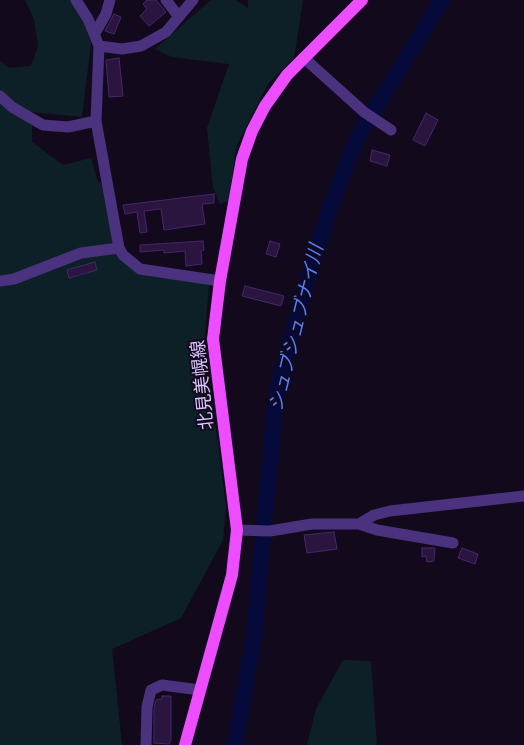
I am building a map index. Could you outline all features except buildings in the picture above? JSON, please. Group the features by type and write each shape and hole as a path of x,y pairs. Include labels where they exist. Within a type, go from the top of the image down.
{"main road":[{"name":"北見美幌線","path":"185,745 232,574 237,530 213,338 220,281 242,160 252,131 265,106 287,76 362,0"}],"street":[{"path":"76,0 95,33 99,46 96,121 119,248 130,262 140,268 220,281"},
{"path":"95,33 106,14 110,0"},
{"path":"166,0 179,17"},
{"path":"99,46 122,49 141,46 166,32 193,0"},
{"path":"304,58 364,112 392,130"},
{"path":"0,96 12,107 43,125 68,127 96,121"},
{"path":"0,281 14,278 81,253 119,248"},
{"path":"0,289 14,278"},
{"path":"359,524 374,515 390,511 524,496"},
{"path":"237,530 256,529 270,531 312,524 359,524 377,530 453,543"},
{"path":"146,745 147,707 151,690 162,685 200,690"}],"shaded area":[{"path":"25,0 71,0 83,20 91,43 82,117 32,112 32,142 63,165 91,158 98,182 101,182 119,256 157,276 209,285 203,358 218,443 226,507 223,540 181,618 112,649 122,745 0,745 0,61 9,68 31,66 38,46 34,19"},
{"path":"211,0 235,0 248,8 248,0 303,0 294,58 268,84 236,147 229,201 220,204 213,187 207,128 229,64 172,57 155,49"},
{"path":"343,660 371,661 377,745 307,745 316,709"}],"waterway":[{"name":"シュブシュブナイ川","path":"235,745 254,635 275,405 280,379 306,285 329,210 356,140 442,0"}]}
